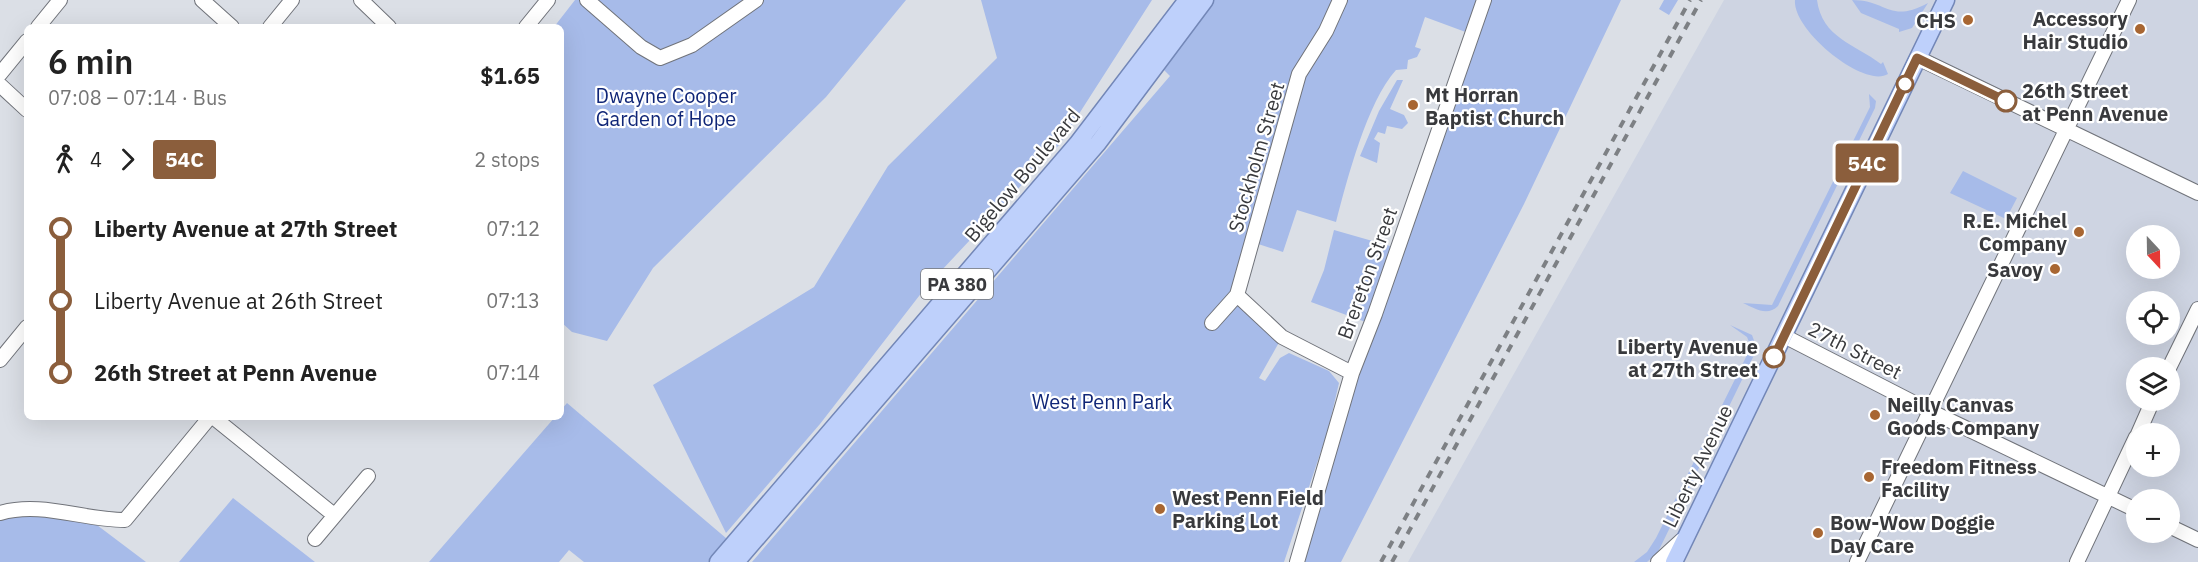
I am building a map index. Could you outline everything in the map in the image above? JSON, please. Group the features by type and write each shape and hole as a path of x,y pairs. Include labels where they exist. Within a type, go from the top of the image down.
{"main road":[{"name":"Bigelow Boulevard","path":"718,562 1077,144 1187,0"},
{"name":"Bigelow Boulevard","path":"736,562 1098,143 1205,0"},
{"name":"Liberty Avenue","path":"1674,562 1946,0"}],"street":[{"path":"40,24 60,0"},
{"path":"202,0 229,24"},
{"path":"272,24 292,0"},
{"path":"361,0 386,24"},
{"path":"528,24 548,0"},
{"path":"587,0 641,47 660,58 692,45 756,0"},
{"name":"Stockholm Street","path":"1212,323 1237,295 1299,74 1326,31 1340,0"},
{"name":"Brereton Street","path":"1297,562 1352,373 1375,314 1484,0"},
{"path":"1857,562 2129,0"},
{"path":"24,46 1,85 24,107"},
{"path":"1917,58 2198,193"},
{"path":"1237,295 1282,337 1352,373"},
{"path":"2174,357 2198,309"},
{"path":"0,360 24,331"},
{"name":"27th Street","path":"1784,336 1930,411 2126,505"},
{"path":"0,513 28,508 108,520 125,520 209,420"},
{"path":"216,420 334,515"},
{"path":"2077,562 2126,458"},
{"path":"315,539 368,476"},
{"path":"2180,531 2198,540"},
{"path":"1658,562 1684,539"}],"shaded area":[{"path":"1724,0 2198,0 2198,562 1408,562"}],"green space":[{"name":"Dwayne Cooper Garden of Hope","path":"575,0 906,0 826,97 653,268 607,341 572,332 564,325 564,24 556,24"},
{"path":"981,0 1152,0 1059,145 926,287 820,424 726,533 653,385 814,287 888,166 997,58"},
{"name":"West Penn Park","path":"1214,0 1621,0 1524,204 1341,562 1297,562 1371,324 1311,302 1324,270 1334,230 1397,248 1471,34 1425,17 1415,47 1421,49 1417,57 1408,60 1407,69 1396,70 1376,101 1367,121 1336,222 1297,210 1283,252 1252,242 1237,295 1282,337 1259,378 1265,381 1280,358 1289,353 1329,371 1339,383 1328,430 1284,562 752,562 1170,76 1164,70"},
{"path":"1664,0 1678,0 1669,15 1659,9"},
{"path":"1795,0 1817,0 1825,23 1833,32 1881,64 1883,62 1888,74 1877,76 1863,73 1831,54 1805,26 1797,12"},
{"path":"1852,0 1874,3 1896,11 1915,9 1928,3 1912,28 1899,32 1899,29 1861,13"},
{"path":"1397,80 1403,80 1390,109 1404,115 1408,123 1402,129 1387,126 1385,134 1378,132 1374,139 1380,143 1377,163 1360,156 1379,111"},
{"path":"1869,94 1876,101 1875,108 1778,306 1765,311 1743,303 1772,305 1870,107"},
{"path":"1963,171 2017,198 2006,219 1950,193"},
{"path":"1730,325 1752,335 1757,349 1658,552 1647,562 1634,562 1647,552 1656,538 1751,347 1747,337"},
{"path":"567,403 733,544 718,562 584,562 569,550 559,562 429,562 552,420 564,420 564,406"},
{"path":"233,498 315,562 179,562"},
{"path":"0,513 85,516 146,562 0,562"}],"railway":[{"path":"1381,562 1690,0"},
{"path":"1392,562 1701,0"}],"bus line":[{"name":"54C","path":"1774,357 1917,58 2006,101"}],"place":[{"name":"CHS","path":"1968,20"},
{"name":"Accessory Hair Studio","path":"2140,29"},
{"name":"26th Street at Penn Avenue","path":"2006,101"},
{"name":"Mt Horran Baptist Church","path":"1413,105"},
{"name":"R.E. Michel Company","path":"2079,232"},
{"name":"Savoy","path":"2055,269"},
{"name":"Liberty Avenue at 27th Street","path":"1774,357"},
{"name":"Neilly Canvas Goods Company","path":"1875,415"},
{"name":"Freedom Fitness Facility","path":"1869,477"},
{"name":"West Penn Field Parking Lot","path":"1160,509"},
{"name":"Bow-Wow Doggie Day Care","path":"1818,533"}]}
